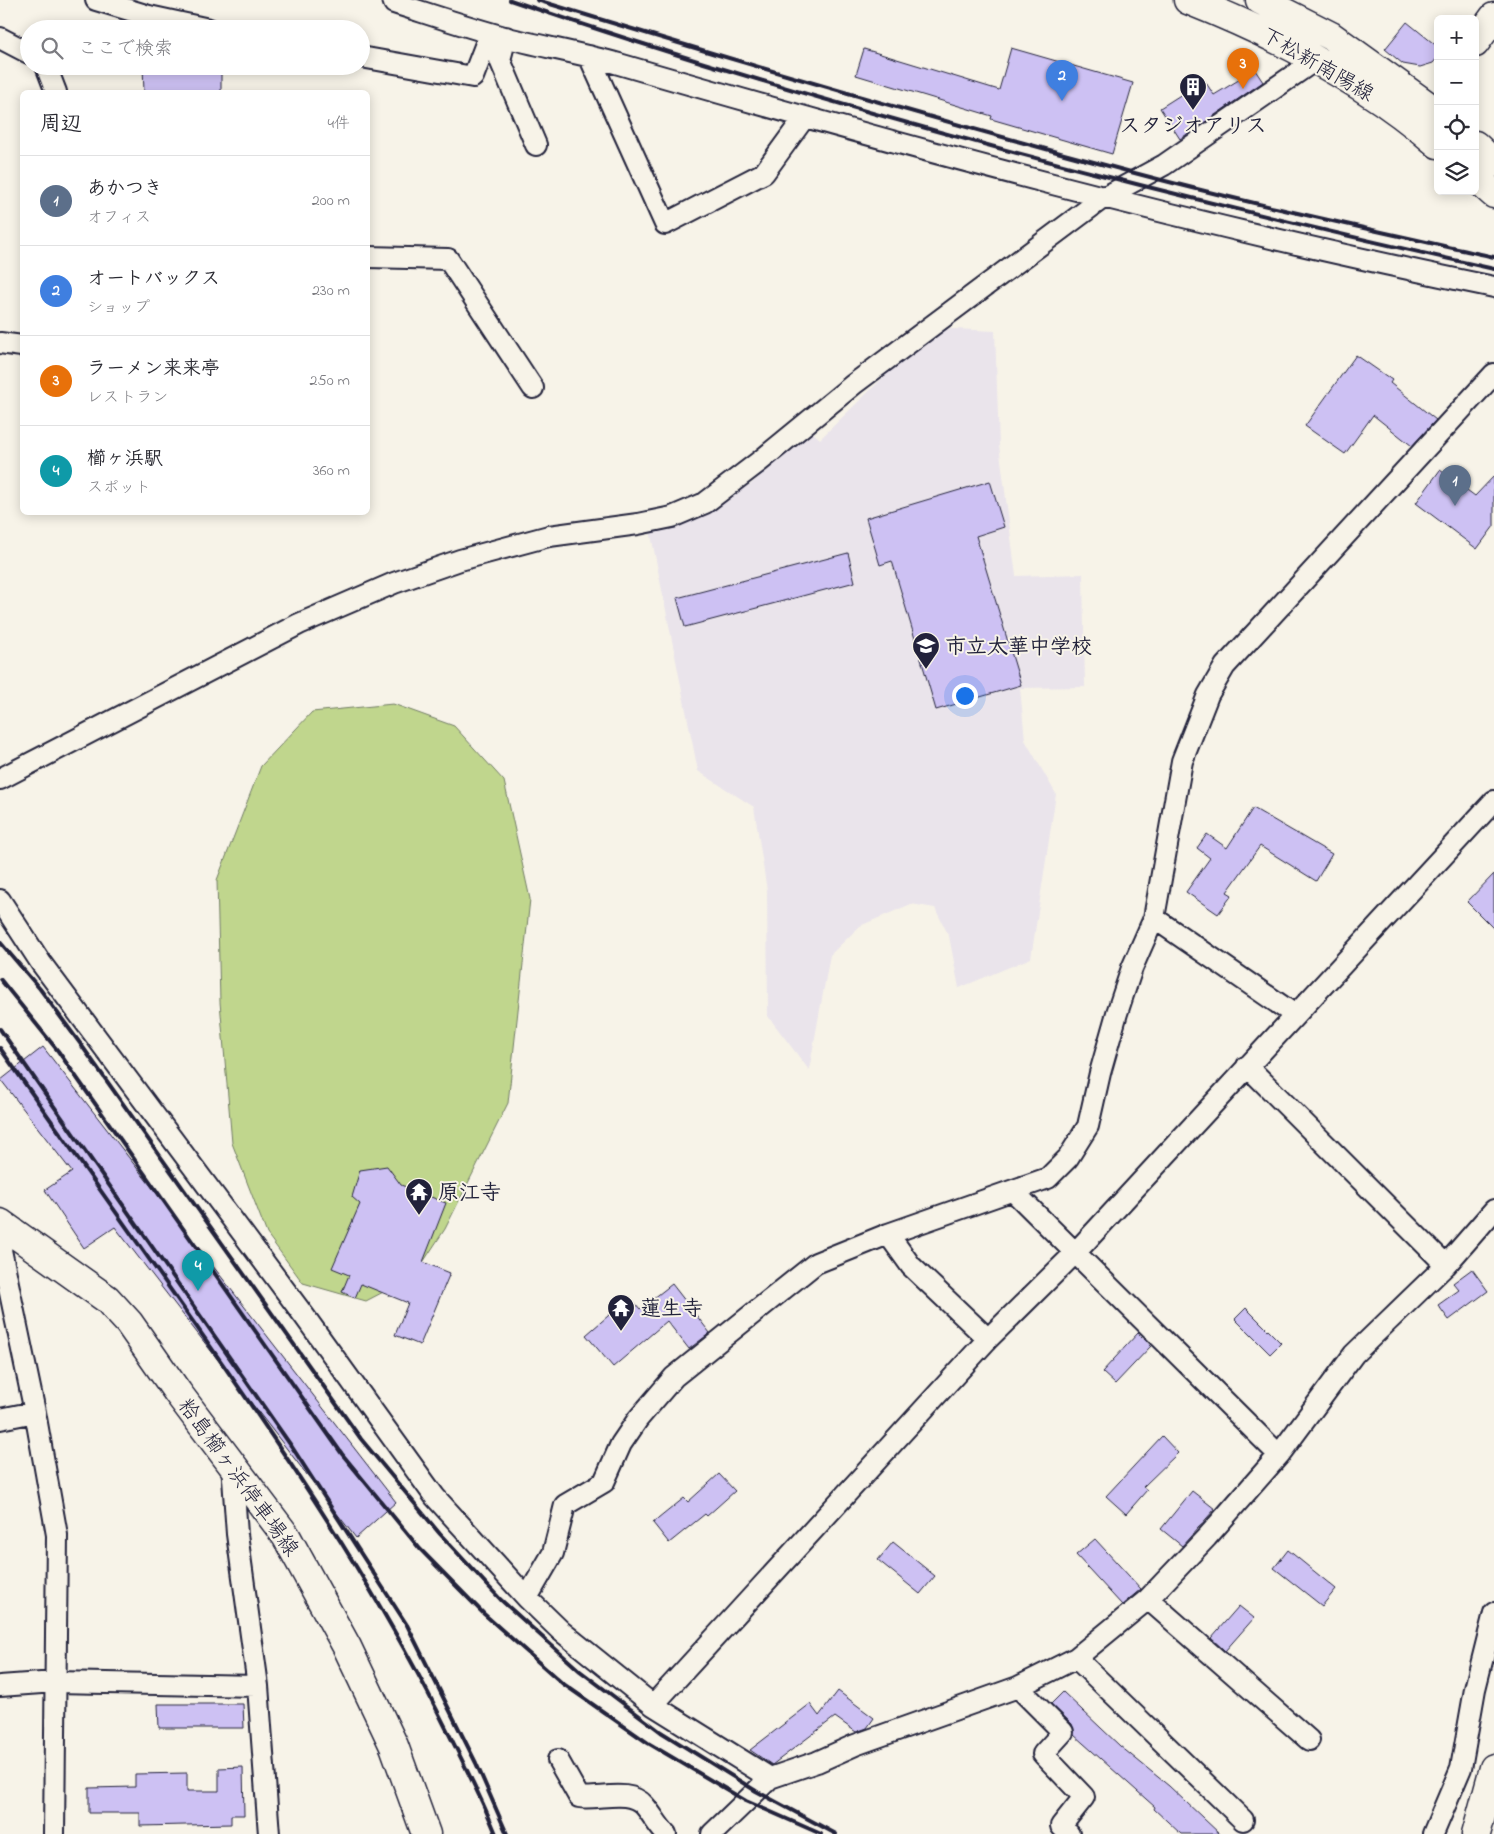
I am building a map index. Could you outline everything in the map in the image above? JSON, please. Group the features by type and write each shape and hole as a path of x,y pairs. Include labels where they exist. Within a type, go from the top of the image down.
{"main road":[{"name":"下松新南陽線","path":"1188,0 1249,24 1363,88 1429,108"},
{"name":"下松新南陽線","path":"1260,0 1331,36 1429,108 1434,128"},
{"path":"1479,38 1494,17"},
{"path":"1479,181 1494,194"},
{"name":"粭島櫛ヶ浜停車場線","path":"3,1226 78,1278 112,1305 129,1322 178,1393 232,1462 286,1536 347,1646 394,1746 426,1834"},
{"path":"1476,1834 1494,1768"}],"street":[{"path":"96,0 168,20"},
{"path":"393,0 394,3 498,35 589,56 804,118 1103,198 1357,259 1494,287"},
{"path":"370,59 473,77 498,35"},
{"path":"498,35 500,60 536,145"},
{"path":"0,38 20,48"},
{"path":"589,56 665,224 764,173 804,118"},
{"path":"0,779 299,624 394,583 460,560 549,536 638,524 672,517 705,503 760,461 854,384 1103,198 1164,165 1314,61"},
{"path":"49,75 55,90"},
{"path":"370,257 448,259 533,388"},
{"path":"0,344 20,346"},
{"path":"527,1598 553,1552 565,1505 604,1482 621,1444 674,1377 816,1263 888,1234 1048,1178 1068,1158 1088,1126 1100,1073 1117,1013 1132,968 1154,918 1182,761 1208,695 1225,666 1494,374"},
{"path":"653,1705 988,1339 1075,1253 1494,801"},
{"path":"0,900 41,963 306,1317 435,1497 527,1598 561,1631 653,1705 770,1778"},
{"path":"1154,918 1294,1015"},
{"path":"1247,1066 1446,1265"},
{"path":"1013,1191 1278,1455"},
{"path":"712,1834 770,1778 817,1762 854,1745 1018,1687 1076,1658 1148,1599 1207,1537 1278,1455 1354,1354 1446,1265 1494,1210"},
{"path":"3,1226 1,1250 35,1412 57,1535 54,1834"},
{"path":"888,1234 911,1266 988,1339"},
{"path":"0,1419 35,1412"},
{"path":"232,1462 237,1534 258,1686 269,1834"},
{"path":"1148,1599 1309,1740"},
{"path":"1433,1834 1461,1768 1475,1689 1494,1613"},
{"path":"1076,1658 1243,1820"},
{"path":"0,1686 55,1682 258,1686"},
{"path":"1018,1687 1064,1732 1043,1754 1084,1797 1061,1826 1069,1834"},
{"path":"558,1760 579,1797 593,1799 624,1795 643,1804 666,1834"}],"shaded area":[{"path":"934,328 995,331 999,445 1016,576 1083,574 1085,687 1020,688 1025,740 1056,794 1031,958 959,988 949,936 935,908 911,904 860,926 830,955 809,1070 768,1016 767,891 754,807 698,771 650,530 751,484 809,429 820,439"}],"green space":[{"path":"393,704 454,726 504,781 530,899 508,1103 445,1229 414,1276 366,1301 303,1283 267,1234 232,1143 220,1002 217,880 261,766 312,712"}],"building":[{"path":"1407,22 1434,44 1434,62 1420,67 1403,64 1385,49"},
{"path":"1011,48 1133,83 1112,154 991,119 992,116 856,75 864,49 999,90"},
{"name":"スタジオアリス","path":"1255,70 1263,82 1180,139 1160,108 1204,80 1214,95"},
{"path":"143,75 221,75 221,90 144,90"},
{"path":"1356,355 1392,380 1390,383 1436,420 1412,446 1373,415 1345,454 1305,426"},
{"path":"1440,470 1475,496 1494,476 1494,526 1477,549 1416,503"},
{"path":"990,481 1004,527 976,536 1021,685 936,710 892,561 880,565 866,518"},
{"path":"848,553 855,582 685,627 677,598"},
{"path":"1253,808 1332,854 1316,881 1260,846 1227,892 1232,895 1218,914 1186,892 1210,858 1197,848 1207,834 1227,848"},
{"path":"1494,874 1494,929 1467,902"},
{"path":"43,1047 396,1502 356,1538 115,1227 84,1248 45,1190 72,1172 1,1080"},
{"path":"387,1166 401,1185 446,1203 423,1262 450,1273 420,1345 395,1335 408,1303 361,1284 355,1298 342,1292 349,1275 332,1268 360,1204 352,1197 360,1170"},
{"path":"1472,1269 1488,1291 1449,1320 1438,1305 1459,1290 1453,1283"},
{"path":"672,1284 710,1333 689,1349 667,1321 613,1367 586,1335 630,1297 640,1309"},
{"path":"1246,1308 1281,1343 1270,1354 1235,1319"},
{"path":"1138,1333 1151,1346 1115,1384 1102,1372"},
{"path":"1162,1436 1178,1453 1143,1487 1147,1490 1126,1514 1106,1496"},
{"path":"719,1474 735,1491 707,1516 705,1514 669,1543 653,1523 684,1498 688,1502"},
{"path":"1192,1491 1215,1509 1182,1546 1161,1529"},
{"path":"1095,1539 1141,1589 1122,1605 1076,1555"},
{"path":"893,1542 935,1576 920,1594 878,1560"},
{"path":"1288,1550 1336,1589 1322,1606 1274,1568"},
{"path":"1239,1606 1254,1618 1225,1651 1211,1638"},
{"path":"838,1691 874,1718 867,1728 856,1732 835,1717 772,1765 750,1750 810,1704 819,1716"},
{"path":"1063,1692 1120,1746 1169,1786 1220,1834 1181,1834 1154,1809 1155,1807 1074,1735 1072,1724 1051,1704"},
{"path":"158,1704 243,1704 244,1728 159,1728"},
{"path":"243,1767 244,1815 231,1815 231,1824 140,1826 140,1813 89,1813 89,1788 135,1787 135,1774 187,1773 187,1791 219,1791 219,1768"}],"railway":[{"path":"510,0 753,78 998,148 1245,211 1494,269"},
{"path":"537,0 826,87 1116,168 1257,204 1494,257"},
{"path":"0,942 40,989 82,1046 361,1439 440,1534 501,1600 580,1671 661,1732 756,1791 836,1834"},
{"path":"0,979 58,1051 342,1454 420,1549 484,1614 562,1683 648,1743 746,1801 821,1834"},
{"path":"0,1029 292,1447 407,1625 476,1763 507,1834"},
{"path":"0,1048 222,1363 331,1526 404,1648 473,1783 496,1834"}],"place":[{"name":"ラーメン来来亭","path":"1243,89"},
{"name":"オートバックス","path":"1062,101"},
{"name":"スタジオアリス","path":"1193,111"},
{"name":"あかつき","path":"1455,506"},
{"name":"市立太華中学校","path":"926,670"},
{"name":"原江寺","path":"419,1216"},
{"name":"櫛ヶ浜駅","path":"198,1291"},
{"name":"蓮生寺","path":"621,1332"}]}
